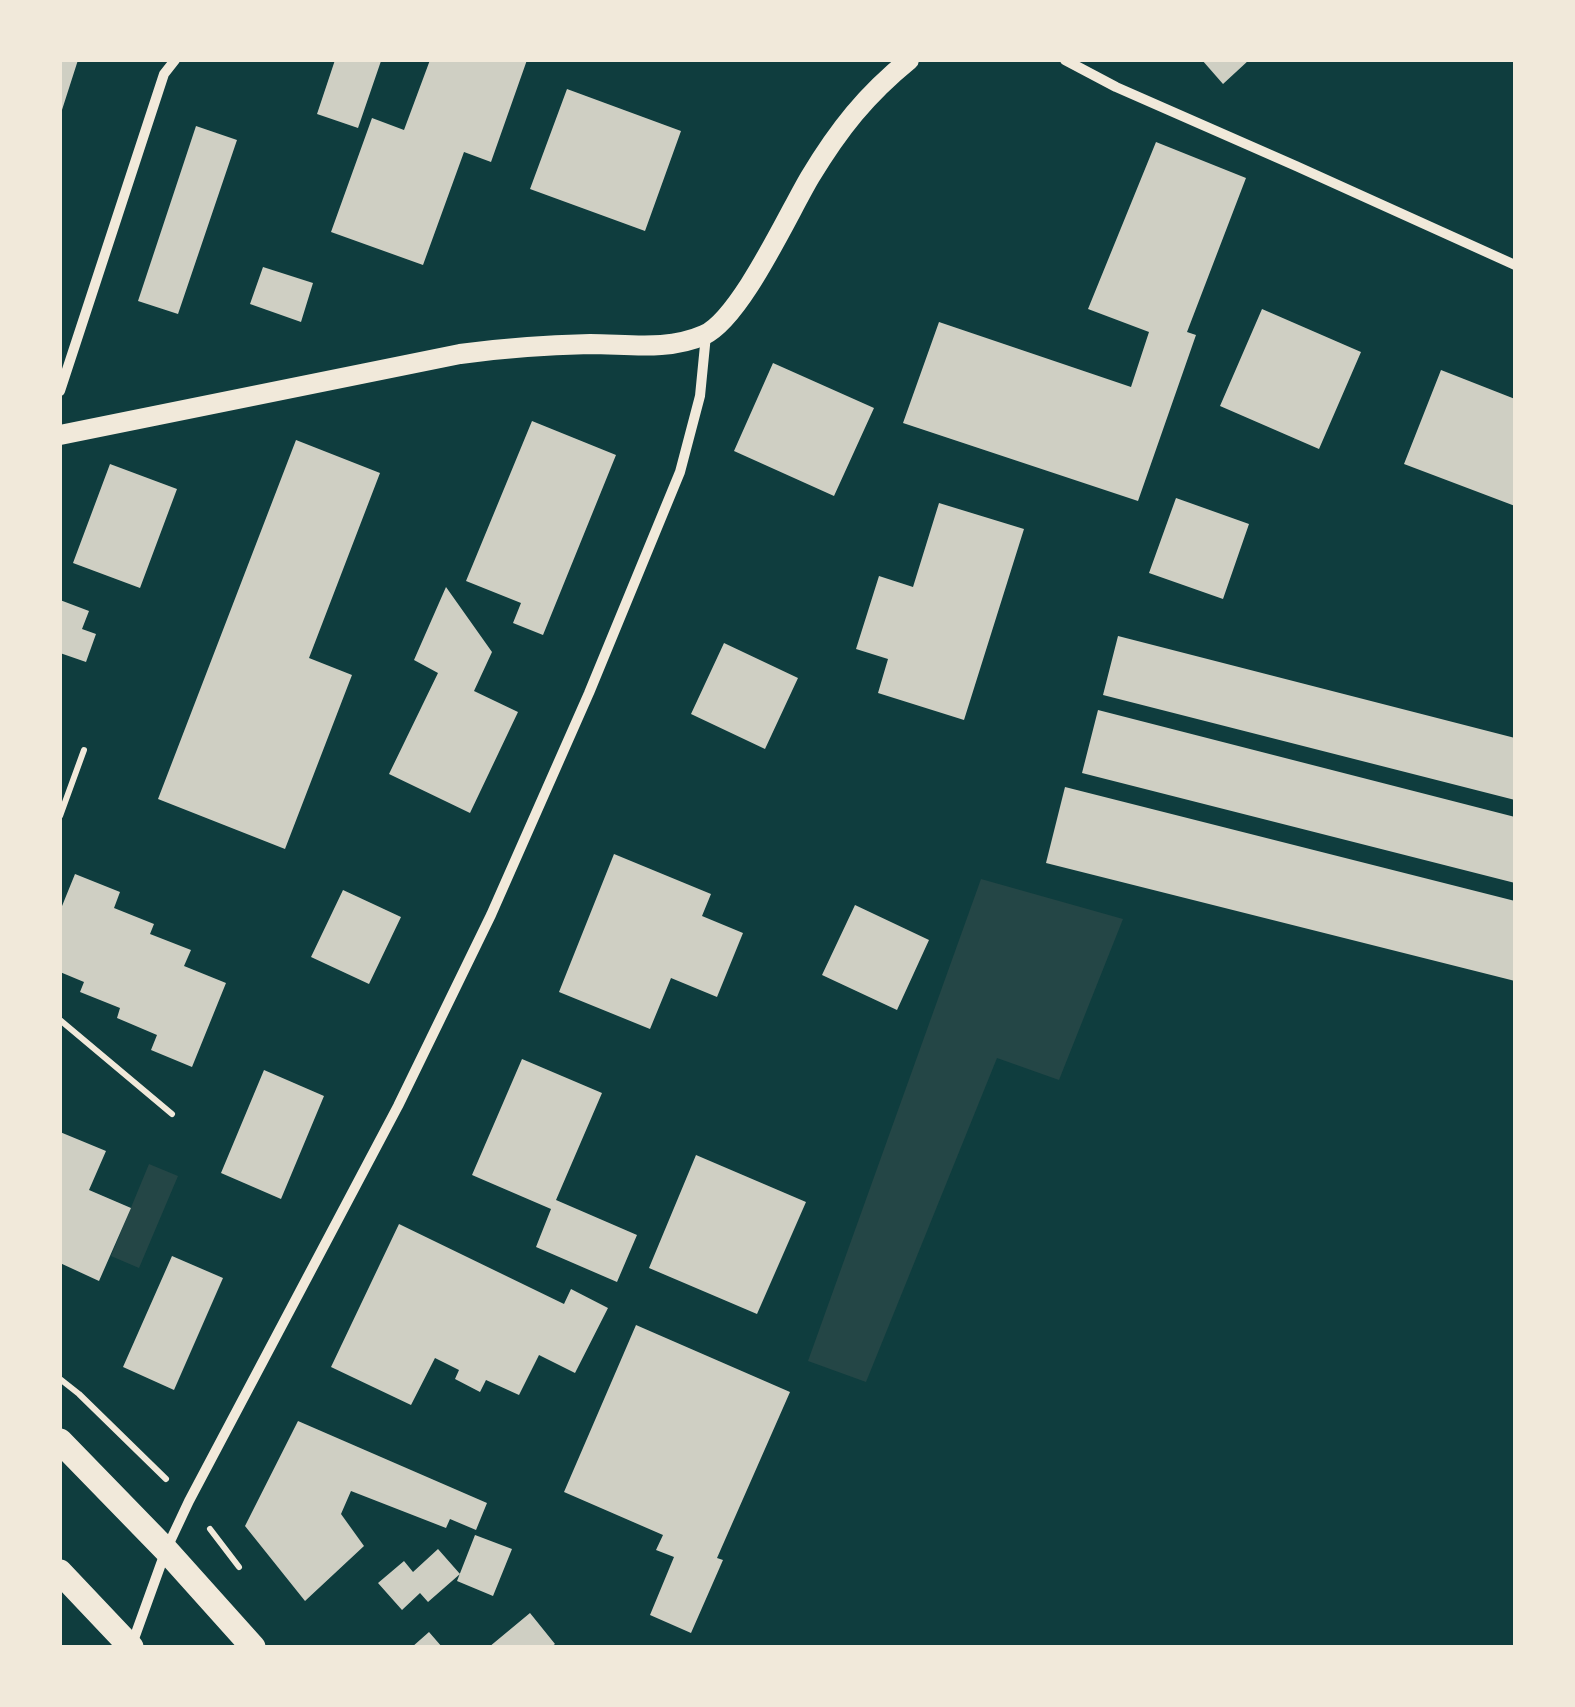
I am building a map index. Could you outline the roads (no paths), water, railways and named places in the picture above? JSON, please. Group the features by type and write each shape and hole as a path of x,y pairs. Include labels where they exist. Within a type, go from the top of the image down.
{"main road":[{"path":"60,436 460,354 501,348 658,345 706,334 736,303 843,126 877,85 908,60"},
{"path":"60,1442 166,1550 253,1647"},
{"path":"60,1572 131,1647"}],"street":[{"path":"60,390 164,74 175,60"},
{"path":"1065,60 1116,88 1515,266"},
{"path":"131,1647 166,1550 398,1106 491,915 589,693 680,472 700,396 706,334"}]}
